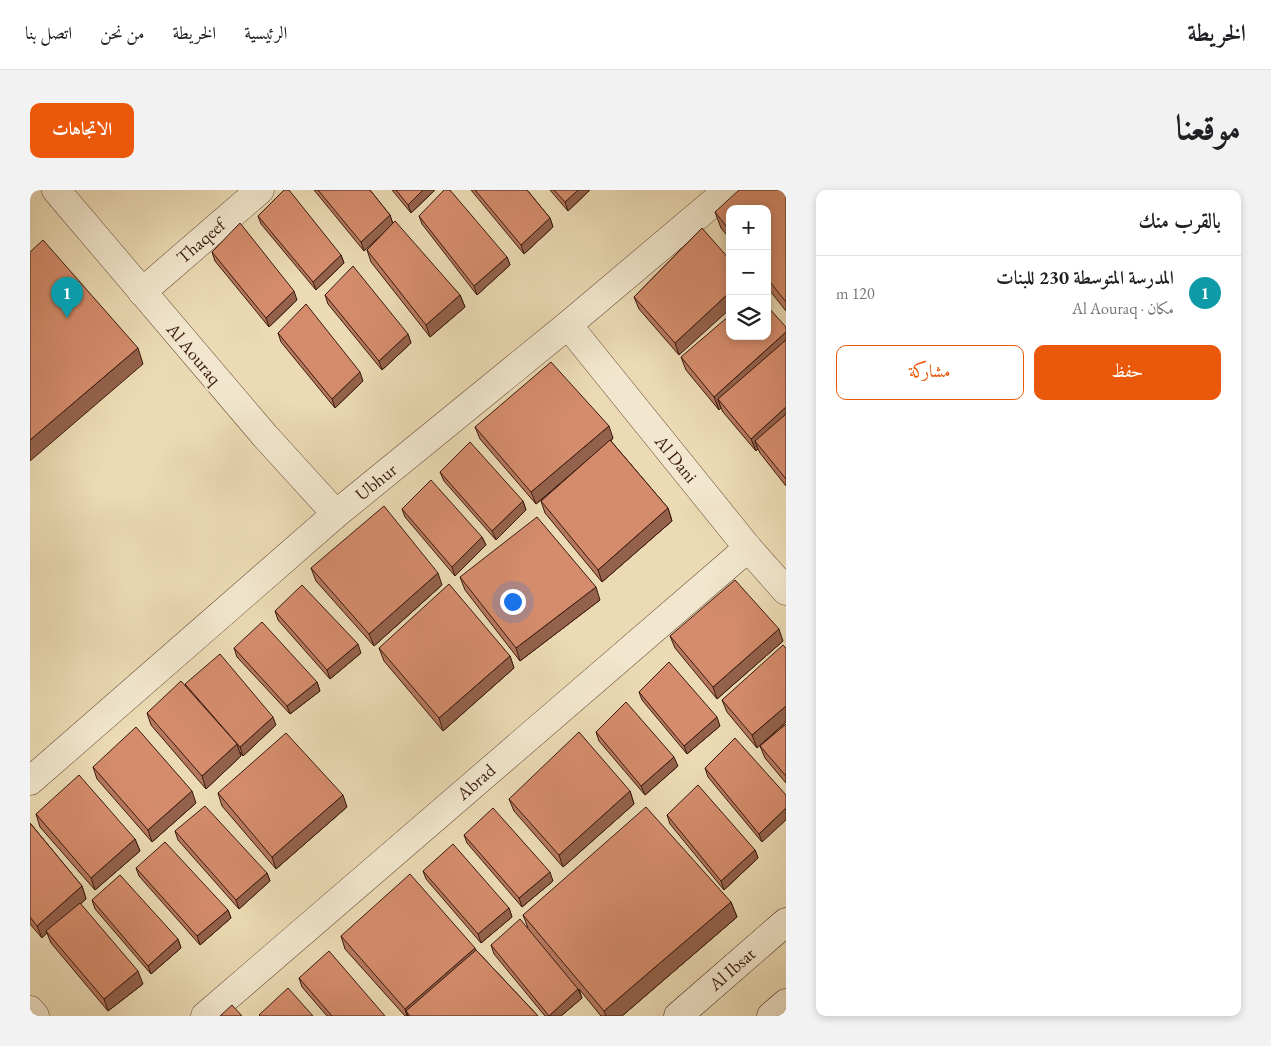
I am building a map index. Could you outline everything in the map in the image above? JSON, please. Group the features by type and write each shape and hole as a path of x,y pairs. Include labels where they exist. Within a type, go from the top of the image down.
{"street":[{"name":"Al Aouraq","path":"56,190 265,436 336,514"},
{"name":"Thaqeef","path":"142,292 260,190"},
{"name":"Ubhur","path":"30,781 336,514 568,325 728,190"},
{"name":"Al Dani","path":"568,325 748,548 786,591"},
{"name":"Abrad","path":"205,1016 748,548"},
{"name":"Al Ibsat","path":"678,1016 786,922"},
{"path":"771,1016 786,1003"},
{"path":"30,1010 35,1016"}],"building":[{"path":"284,190 289,190 341,255 313,282 258,216"},
{"path":"318,190 370,190 390,215 361,242"},
{"path":"396,190 423,190 408,205"},
{"path":"444,190 450,190 507,257 474,286 419,216"},
{"path":"475,190 527,190 550,218 521,245"},
{"path":"554,190 578,190 565,202"},
{"path":"739,190 786,190 786,302 771,283 771,205 726,205 726,226 715,212"},
{"path":"395,221 460,295 426,325 367,250"},
{"path":"240,223 294,291 266,318 212,252"},
{"path":"702,228 726,255 726,296 675,343 634,297"},
{"path":"43,240 138,348 30,440 30,252"},
{"path":"353,266 408,334 379,361 325,295"},
{"path":"306,304 360,372 332,399 278,333"},
{"path":"771,310 786,327 786,332 714,397 681,357 726,318 726,340 771,340"},
{"path":"786,340 786,407 751,439 718,399"},
{"path":"551,362 609,426 531,492 475,427"},
{"path":"786,414 786,479 755,441"},
{"path":"610,440 668,508 598,570 541,501"},
{"path":"470,442 523,501 492,531 440,472"},
{"path":"431,480 482,537 452,567 402,509"},
{"path":"384,506 438,573 369,634 311,568"},
{"path":"537,517 596,587 516,648 460,577"},
{"path":"735,580 779,629 713,687 670,636"},
{"path":"449,584 510,656 439,718 379,648"},
{"path":"302,585 358,644 327,670 275,611"},
{"path":"262,622 317,682 287,706 234,648"},
{"path":"783,645 786,648 786,706 752,735 722,700"},
{"path":"220,654 273,717 240,747 185,684"},
{"path":"669,662 717,717 684,746 639,692"},
{"path":"181,681 237,744 202,776 147,713"},
{"path":"626,702 674,757 641,786 596,732"},
{"path":"786,724 786,776 760,746"},
{"path":"136,727 192,791 148,830 93,767"},
{"path":"579,732 630,791 559,855 509,799"},
{"path":"286,733 343,795 272,857 218,793"},
{"path":"735,738 786,795 786,808 759,834 705,768"},
{"path":"79,775 135,839 91,878 36,814"},
{"path":"698,785 755,850 721,881 667,815"},
{"path":"205,806 267,873 236,900 175,831"},
{"path":"646,807 731,902 604,1011 523,915"},
{"path":"493,808 550,872 519,898 464,835"},
{"path":"30,823 82,886 37,926 30,917"},
{"path":"165,842 228,910 197,936 136,868"},
{"path":"453,844 509,908 478,934 423,871"},
{"path":"410,874 475,948 405,1009 341,936"},
{"path":"120,875 178,939 148,966 92,900"},
{"path":"80,903 138,971 104,999 46,931"},
{"path":"520,919 578,989 549,1016 491,945"},
{"path":"476,950 538,1016 410,1016 406,1011"},
{"path":"329,951 385,1016 332,1016 299,978"},
{"path":"288,988 313,1016 259,1015"},
{"path":"232,1005 242,1016 220,1016"}],"place":[{"name":"المدرسة المتوسطة 230 للبنات","path":"67,318"}]}
